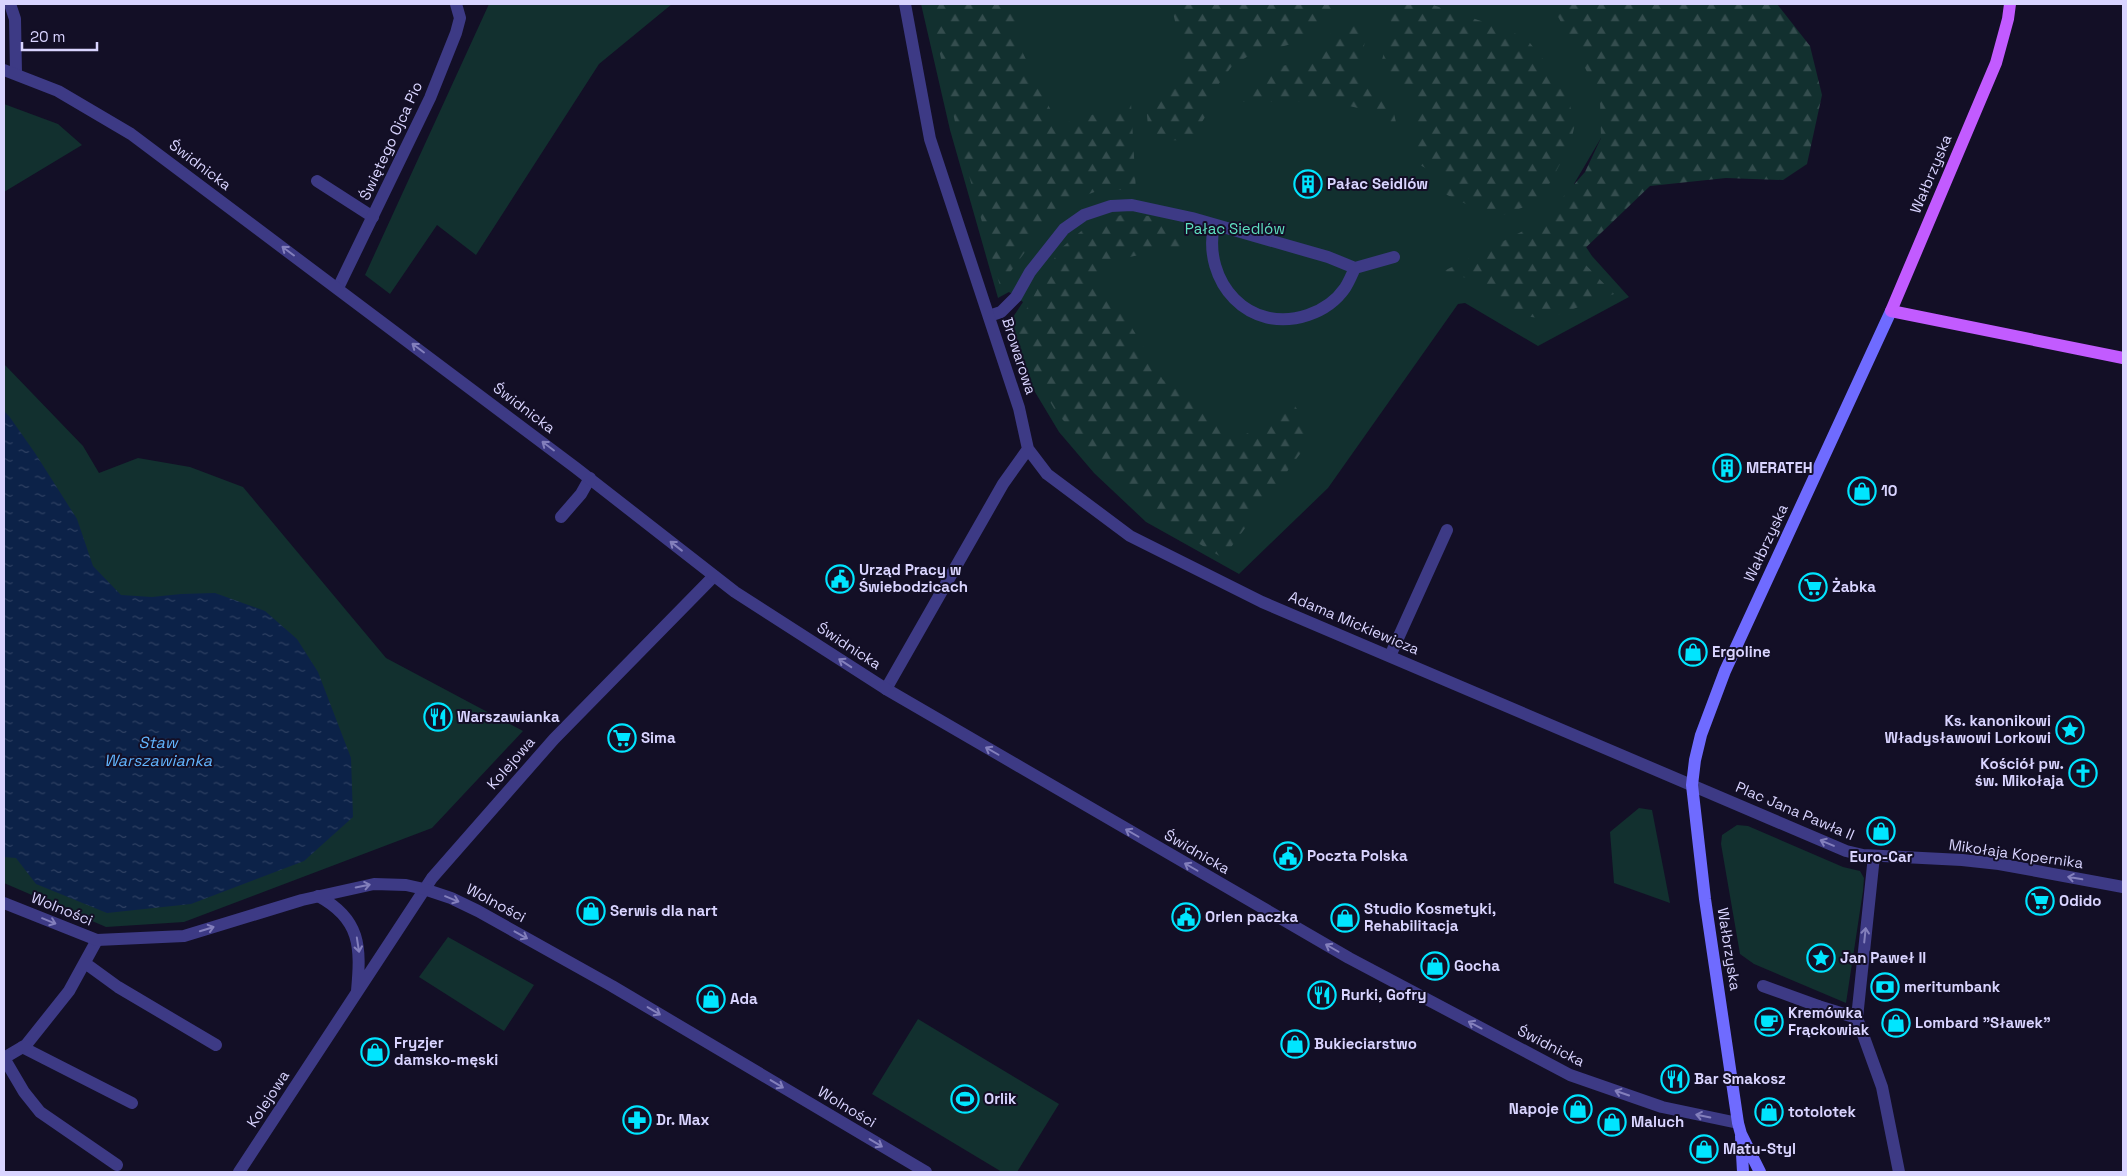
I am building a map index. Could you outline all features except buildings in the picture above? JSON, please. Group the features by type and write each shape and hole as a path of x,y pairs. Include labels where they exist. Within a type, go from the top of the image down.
{"main road":[{"name":"Wałbrzyska","path":"1739,1128 1704,900 1692,785 1701,735 1725,671 1891,311 1996,63 2008,19 2010,4"},
{"path":"1891,311 2123,358"},
{"path":"1739,1128 1743,1172"},
{"path":"1739,1128 1760,1172"}],"street":[{"path":"10,4 15,19 10,71"},
{"name":"Świętego Ojca Pio","path":"338,288 430,98 456,34 460,18 456,4"},
{"name":"Browarowa","path":"905,4 930,139 1019,408 1028,449"},
{"name":"Świdnicka","path":"10,71 58,91 131,134 590,478 748,601 886,689 1349,958 1570,1075 1662,1107 1739,1128"},
{"path":"317,181 373,217"},
{"path":"989,316 1001,312 1009,304 1052,242 1072,221 1111,206 1132,205 1214,224 1328,257 1355,268 1394,257"},
{"path":"1214,224 1211,249 1216,272 1226,290 1235,300 1262,316 1280,319 1300,318 1318,311 1333,301 1346,288 1355,268"},
{"path":"886,689 1004,484 1028,449"},
{"name":"Adama Mickiewicza","path":"1028,449 1047,474 1130,536 1262,602 1692,785"},
{"path":"561,517 581,494 590,478"},
{"path":"1390,656 1446,530"},
{"name":"Kolejowa","path":"239,1172 424,889 554,739 714,576"},
{"name":"Plac Jana Pawła II","path":"1692,785 1846,851 1874,856"},
{"path":"1874,856 1857,1018 1882,1087 1899,1172"},
{"name":"Mikołaja Kopernika","path":"1874,856 1978,862 2123,887"},
{"name":"Wolności","path":"4,903 98,940 184,936 318,896 374,884 406,885 424,889 451,898 478,911 612,986 926,1172"},
{"name":"Kolejowa","path":"318,896 342,912 357,937 360,959 357,993"},
{"path":"98,940 69,991 26,1045 5,1055 24,1092 40,1112 117,1165"},
{"path":"85,963 118,987 216,1045"},
{"path":"1764,986 1857,1018"},
{"path":"22,1047 132,1103"}],"green space":[{"path":"489,4 672,4 599,64 476,255 437,225 390,294 365,275"},
{"name":"Pałac Siedlów","path":"921,4 1692,4 1601,138 1574,184 1577,203 1561,209 1592,256 1629,297 1538,346 1465,303 1458,304 1328,488 1239,574 1146,522 1094,473 1059,432 1029,382 1010,328 1011,320 1023,302 1009,292 998,298 950,130"},
{"path":"929,4 1016,4 1015,37 1058,125 1131,103 1136,192 1105,188 1076,199 1057,216 1028,248 1000,286 959,140"},
{"path":"1171,4 1347,4 1317,23 1299,42 1250,55 1232,66 1215,89 1212,106 1190,141 1149,139 1146,103 1166,93 1186,68"},
{"path":"1384,4 1430,4 1526,38 1565,87 1575,124 1570,145 1550,183 1529,205 1495,218 1443,193 1444,178 1418,164 1421,155 1416,141 1417,121 1413,104 1404,91 1380,67 1392,24"},
{"path":"1551,4 1777,4 1810,46 1822,95 1807,164 1783,180 1726,178 1650,186 1577,256 1614,294 1546,319 1516,315 1469,279 1444,271 1541,222 1585,172 1601,138 1600,99 1577,51"},
{"path":"1350,23 1366,33 1360,73 1367,87 1382,95 1392,105 1398,131 1358,108 1327,101 1241,102 1251,81 1269,69 1299,62 1315,53 1333,31"},
{"path":"4,104 58,124 82,145 4,192"},
{"path":"1121,215 1148,216 1181,224 1190,239 1180,247 1104,262 1092,281 1116,301 1163,380 1204,402 1234,442 1293,403 1314,435 1223,558 1151,515 1105,468 1056,412 1037,379 1018,331 1021,319 1059,250 1086,227"},
{"name":"Staw Warszawianka","path":"4,364 83,446 99,473 138,458 190,467 243,487 386,658 523,731 432,828 184,922 106,927 4,883"},
{"path":"1639,808 1652,810 1670,903 1614,883 1610,832"},
{"path":"1737,825 1748,826 1843,867 1860,871 1864,878 1863,891 1846,1003 1754,964 1740,954 1721,844 1722,835"},
{"path":"448,937 534,985 504,1031 419,977"},
{"name":"Orlik","path":"918,1019 1059,1104 1017,1172 1002,1172 872,1094"}],"water":[{"name":"Staw Warszawianka","path":"4,411 35,453 77,519 93,566 121,595 152,597 215,593 265,611 297,639 318,672 351,758 353,817 304,861 191,904 107,913 36,884 16,858 4,857"}],"place":[{"name":"Pałac Seidlów","path":"1308,184"},
{"name":"MERATEH","path":"1727,468"},
{"name":"10","path":"1862,491"},
{"name":"Urząd Pracy w Świebodzicach","path":"840,579"},
{"name":"Żabka","path":"1813,587"},
{"name":"Ergoline","path":"1693,652"},
{"name":"Warszawianka","path":"438,717"},
{"name":"Ks. kanonikowi Władysławowi Lorkowi","path":"2070,730"},
{"name":"Sima","path":"622,738"},
{"name":"Kościół pw. św. Mikołaja","path":"2083,773"},
{"name":"Euro-Car","path":"1881,831"},
{"name":"Poczta Polska","path":"1288,856"},
{"name":"Odido","path":"2040,901"},
{"name":"Serwis dla nart","path":"591,911"},
{"name":"Orlen paczka","path":"1186,917"},
{"name":"Studio Kosmetyki, Rehabilitacja","path":"1345,918"},
{"name":"Jan Paweł II","path":"1821,958"},
{"name":"Gocha","path":"1435,966"},
{"name":"meritumbank","path":"1885,987"},
{"name":"Rurki, Gofry","path":"1322,995"},
{"name":"Ada","path":"711,999"},
{"name":"Kremówka Frąckowiak","path":"1769,1022"},
{"name":"Lombard \"Sławek\"","path":"1896,1023"},
{"name":"Bukieciarstwo","path":"1295,1044"},
{"name":"Fryzjer damsko-męski","path":"375,1052"},
{"name":"Bar Smakosz","path":"1675,1079"},
{"name":"Orlik","path":"965,1099"},
{"name":"Napoje","path":"1578,1109"},
{"name":"totolotek","path":"1769,1112"},
{"name":"Dr. Max","path":"637,1120"},
{"name":"Maluch","path":"1612,1122"},
{"name":"Matu-Styl","path":"1704,1149"}]}
